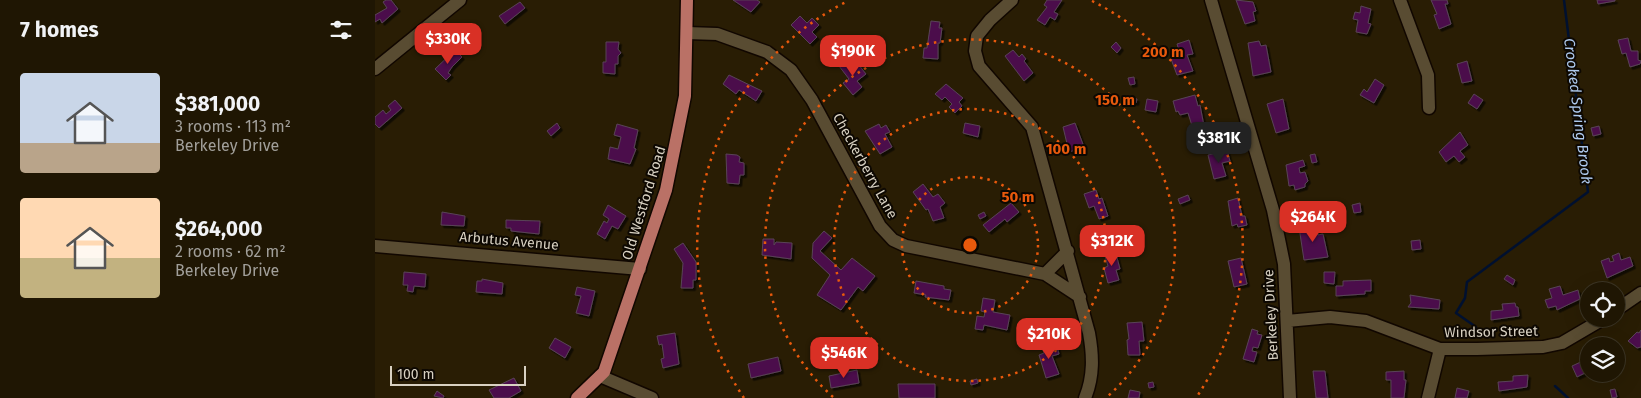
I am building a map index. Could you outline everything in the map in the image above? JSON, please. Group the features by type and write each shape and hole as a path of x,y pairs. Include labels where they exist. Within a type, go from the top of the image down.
{"main road":[{"name":"Old Westford Road","path":"577,398 604,372 666,190 685,96 687,0"}],"street":[{"path":"375,69 460,0"},
{"path":"1012,0 990,20 977,36 975,51 979,66 1032,127 1068,251 1092,353 1092,374 1085,398"},
{"name":"Berkeley Drive","path":"1211,0 1273,210 1284,264 1290,398"},
{"path":"1400,0 1428,75 1429,108"},
{"name":"Checkerberry Lane","path":"687,33 717,34 767,52 791,70 812,100 880,226 893,240 927,252 1045,274 1080,297"},
{"name":"Arbutus Avenue","path":"375,246 640,268"},
{"path":"1045,274 1068,251"},
{"path":"1625,304 1641,293"},
{"name":"Windsor Street","path":"1287,321 1330,317 1366,322 1440,349 1543,347 1562,343 1589,327"},
{"path":"1428,398 1440,349"},
{"path":"600,376 652,398"}],"building":[{"path":"391,0 398,9 382,23 380,19 375,22 375,15 387,8 383,2"},
{"path":"733,0 757,0 760,2 751,12"},
{"path":"1047,0 1062,0 1054,12 1058,14 1055,20 1050,17 1045,25 1037,20 1047,7 1044,5"},
{"path":"1236,0 1253,2 1256,11 1253,12 1255,21 1245,24"},
{"path":"1431,0 1447,0 1448,4 1445,4 1451,24 1439,29 1434,15 1437,14"},
{"path":"1597,0 1615,0 1615,1 1598,4"},
{"path":"520,2 525,8 505,24 499,16"},
{"path":"1361,6 1371,9 1368,23 1371,24 1367,34 1356,32 1358,20 1353,19 1355,12 1360,13"},
{"path":"800,16 807,23 812,18 819,25 812,32 817,37 810,44 791,25"},
{"path":"931,21 940,22 939,28 942,28 940,43 938,43 938,59 923,58 924,48 927,48"},
{"path":"1628,38 1631,51 1638,51 1638,60 1641,61 1640,64 1630,67 1626,53 1622,54 1618,40"},
{"path":"1189,40 1193,54 1187,55 1193,71 1177,75 1171,59 1181,57 1177,44"},
{"path":"1259,41 1261,46 1266,45 1271,72 1253,76 1248,43"},
{"path":"606,42 619,42 618,49 621,53 618,56 618,64 615,64 615,74 603,73 603,62 606,62"},
{"path":"1116,42 1121,48 1117,53 1111,47"},
{"path":"455,50 462,57 452,67 448,73 451,75 446,80 435,69"},
{"path":"1013,50 1019,57 1022,54 1026,59 1024,61 1033,73 1024,81 1005,56"},
{"path":"847,60 853,68 858,64 866,74 857,81 862,87 853,95 843,83 849,79 839,66"},
{"path":"1467,61 1472,81 1462,83 1457,64"},
{"path":"729,75 762,91 756,101 739,90 736,94 723,84"},
{"path":"1134,77 1135,84 1130,85 1128,78"},
{"path":"1375,79 1384,85 1374,103 1360,95 1364,89 1367,92"},
{"path":"946,84 963,98 959,102 962,106 955,113 949,107 952,104 945,97 942,100 935,94"},
{"path":"1474,94 1483,100 1477,109 1468,103"},
{"path":"1195,95 1198,106 1200,105 1204,126 1193,129 1188,113 1180,115 1178,111 1176,112 1173,101"},
{"path":"1129,98 1137,99 1136,103 1129,102"},
{"path":"1147,99 1158,101 1156,112 1145,110"},
{"path":"1283,99 1289,129 1276,133 1267,104"},
{"path":"395,100 402,108 379,128 375,124 375,117 383,110 386,114 391,110 388,106"},
{"path":"557,123 560,128 551,136 547,131"},
{"path":"965,123 980,126 978,137 963,133"},
{"path":"1075,123 1084,147 1069,152 1063,127"},
{"path":"617,124 638,130 634,148 636,149 630,164 608,159 610,147 618,149 621,137 614,135"},
{"path":"879,124 881,128 886,125 890,132 885,134 892,147 880,154 865,131"},
{"path":"1599,126 1601,134 1593,136 1591,128"},
{"path":"1460,132 1468,145 1460,151 1465,157 1459,162 1454,156 1446,162 1439,152"},
{"path":"1227,151 1230,161 1222,163 1226,176 1214,179 1208,155"},
{"path":"726,154 737,155 740,157 739,162 744,163 744,175 740,175 739,184 727,183"},
{"path":"1315,154 1317,162 1312,163 1310,155"},
{"path":"1303,160 1305,166 1299,168 1300,173 1305,172 1308,181 1305,187 1295,190 1294,185 1289,186 1286,165"},
{"path":"923,184 933,197 938,194 945,203 940,207 944,218 933,221 928,209 926,210 913,192"},
{"path":"1096,190 1099,199 1102,198 1108,216 1099,219 1094,206 1089,208 1084,194"},
{"path":"1188,195 1190,200 1180,204 1178,199"},
{"path":"1238,198 1242,216 1245,216 1247,225 1238,227 1237,224 1232,226 1228,201"},
{"path":"1011,203 1019,212 1007,222 1005,219 989,232 983,225"},
{"path":"1321,203 1322,208 1315,209 1315,204"},
{"path":"1360,203 1361,212 1354,213 1352,205"},
{"path":"608,205 626,216 618,229 612,226 605,239 597,234 604,221 607,223 609,219 603,215"},
{"path":"442,212 465,216 464,226 441,225"},
{"path":"984,212 986,216 980,219 978,215"},
{"path":"506,220 540,221 539,234 511,231 511,228 506,228"},
{"path":"1316,224 1318,235 1323,234 1328,257 1304,260 1299,227"},
{"path":"824,231 832,238 820,251 841,270 852,258 875,276 863,291 858,287 841,310 817,295 830,275 812,258 813,243"},
{"path":"763,239 774,239 774,245 776,242 792,243 791,259 762,255"},
{"path":"1420,240 1421,249 1412,250 1411,241"},
{"path":"683,243 696,262 696,280 693,280 693,288 681,288 683,263 674,249"},
{"path":"1115,250 1120,269 1116,270 1119,280 1108,283 1104,268 1108,266 1104,253"},
{"path":"1619,253 1621,260 1630,257 1633,266 1607,278 1601,261 1609,258 1610,262 1614,261 1612,256"},
{"path":"1241,258 1247,284 1234,287 1228,261"},
{"path":"404,272 426,274 425,287 414,286 413,292 407,291 408,285 403,285"},
{"path":"1324,272 1335,272 1334,284 1324,283"},
{"path":"1507,275 1515,280 1513,285 1504,279"},
{"path":"482,279 503,283 502,294 476,292 477,281 482,281"},
{"path":"1371,280 1371,291 1365,291 1365,294 1336,296 1336,286 1343,286 1343,281"},
{"path":"916,281 944,286 944,289 951,290 949,300 925,297 926,295 914,293"},
{"path":"1560,286 1563,295 1578,290 1580,299 1557,310 1556,306 1548,308 1545,300 1552,298 1549,289"},
{"path":"577,287 595,291 589,316 576,313 581,296 575,295"},
{"path":"1410,295 1440,300 1439,309 1408,307 1411,303"},
{"path":"983,298 995,300 993,312 1010,315 1007,330 984,325 983,330 975,329 977,316 984,317 985,312 981,311"},
{"path":"1515,303 1516,307 1518,307 1519,316 1491,320 1491,311 1503,310 1502,304"},
{"path":"1142,322 1144,341 1139,341 1140,355 1128,355 1127,323"},
{"path":"1039,328 1044,330 1042,335 1037,333"},
{"path":"1252,329 1258,331 1257,334 1262,335 1258,348 1253,347 1252,351 1257,352 1254,362 1243,359"},
{"path":"1641,330 1641,347 1637,348 1628,341"},
{"path":"675,333 679,364 663,368 661,359 664,358 662,344 659,345 657,336"},
{"path":"555,338 571,347 565,358 549,348"},
{"path":"1056,342 1059,354 1052,356 1059,374 1046,378 1039,355 1044,353 1042,347"},
{"path":"778,357 781,371 751,378 748,364"},
{"path":"1580,362 1580,376 1577,377 1572,366"},
{"path":"857,370 859,383 831,388 829,376"},
{"path":"1313,371 1325,371 1328,398 1316,398"},
{"path":"1404,371 1404,380 1406,380 1404,398 1391,398 1391,380 1386,380 1386,372"},
{"path":"1528,375 1527,387 1499,391 1498,382 1513,381 1513,376"},
{"path":"514,378 521,391 509,398 494,398 489,390"},
{"path":"977,379 978,383 971,385 970,381"},
{"path":"1153,382 1154,387 1149,388 1148,383"},
{"path":"898,384 935,384 935,398 899,398"},
{"path":"1457,388 1469,391 1467,398 1455,398"},
{"path":"1615,389 1617,397 1612,398 1610,390"},
{"path":"1130,390 1140,392 1139,398 1128,398"},
{"path":"437,391 444,396 443,398 434,396"}],"waterway":[{"name":"Crooked Spring Brook","path":"1476,327 1456,313 1465,298 1467,282 1588,192 1564,0"},
{"name":"Crooked Spring Brook","path":"1555,386 1568,398"}]}
